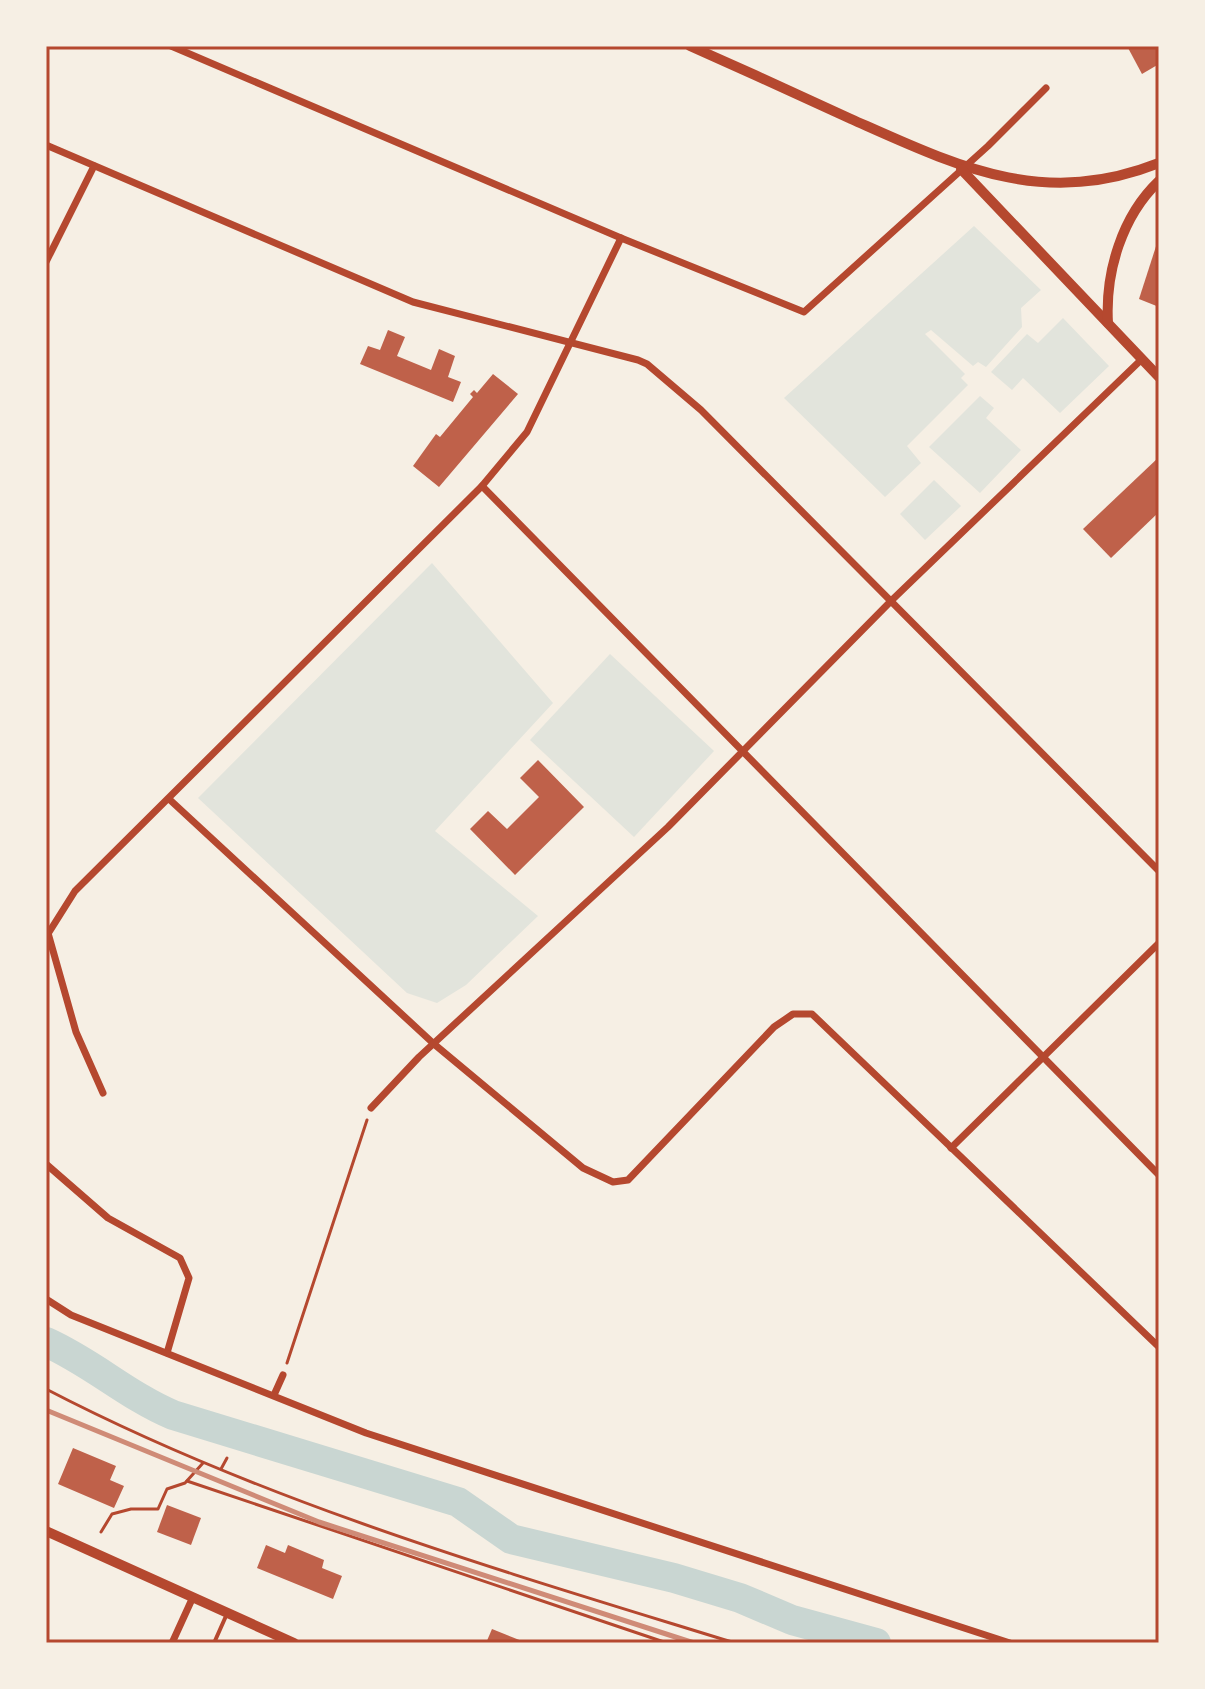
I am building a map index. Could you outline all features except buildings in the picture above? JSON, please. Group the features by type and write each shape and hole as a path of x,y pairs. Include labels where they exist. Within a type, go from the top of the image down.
{"main road":[{"path":"690,46 960,168 1024,180 1070,183 1116,178 1159,163"},
{"path":"960,168 1159,377"},
{"path":"1108,323 1108,296 1126,228 1159,181"},
{"path":"46,1531 294,1643"}],"street":[{"path":"171,46 621,238 807,311 1046,88"},
{"path":"46,145 413,302 570,341 647,364 701,410 1159,871"},
{"path":"46,262 94,166"},
{"path":"103,1093 76,1032 47,935 53,924 75,891 482,486 527,432 621,238"},
{"path":"371,1108 434,1044 668,827 892,600 1142,359"},
{"path":"482,486 1159,1175"},
{"path":"169,799 434,1044 583,1168 613,1182 628,1180 774,1027 793,1014 812,1014 1159,1347"},
{"path":"46,917 53,924"},
{"path":"951,1148 1159,943"},
{"path":"46,1164 108,1218 180,1258 189,1278 167,1353"},
{"path":"46,1299 71,1315 366,1433 1010,1643"},
{"path":"274,1395 283,1375"},
{"path":"172,1643 193,1597"}],"lane":[{"path":"214,1643 227,1612"}],"path":[{"path":"283,1375 371,1108"},
{"path":"46,1389 118,1426 220,1470 433,1546 735,1643"},
{"path":"220,1470 227,1458"},
{"path":"101,1532 112,1514 131,1509 158,1509 167,1489 187,1481 203,1463"},
{"path":"187,1481 667,1643"}],"shaded area":[{"path":"974,226 1041,290 1021,308 1022,327 986,367 978,362 973,366 931,330 925,334 965,374 961,378 968,385 907,446 921,463 885,497 784,398"},
{"path":"1063,318 1109,366 1060,413 1023,378 1012,390 991,372 1027,334 1038,343"},
{"path":"980,396 994,408 986,418 1021,450 980,493 929,447"},
{"path":"934,480 961,506 925,540 900,514"},
{"path":"432,563 553,703 435,831 538,916 466,985 437,1003 407,993 198,798"},
{"path":"610,654 714,751 634,837 530,740"}],"waterway":[{"path":"46,1342 173,1415 458,1502 511,1539 674,1578 740,1598 792,1620 876,1643"}],"railway":[{"path":"46,1410 319,1522 694,1643"}]}
